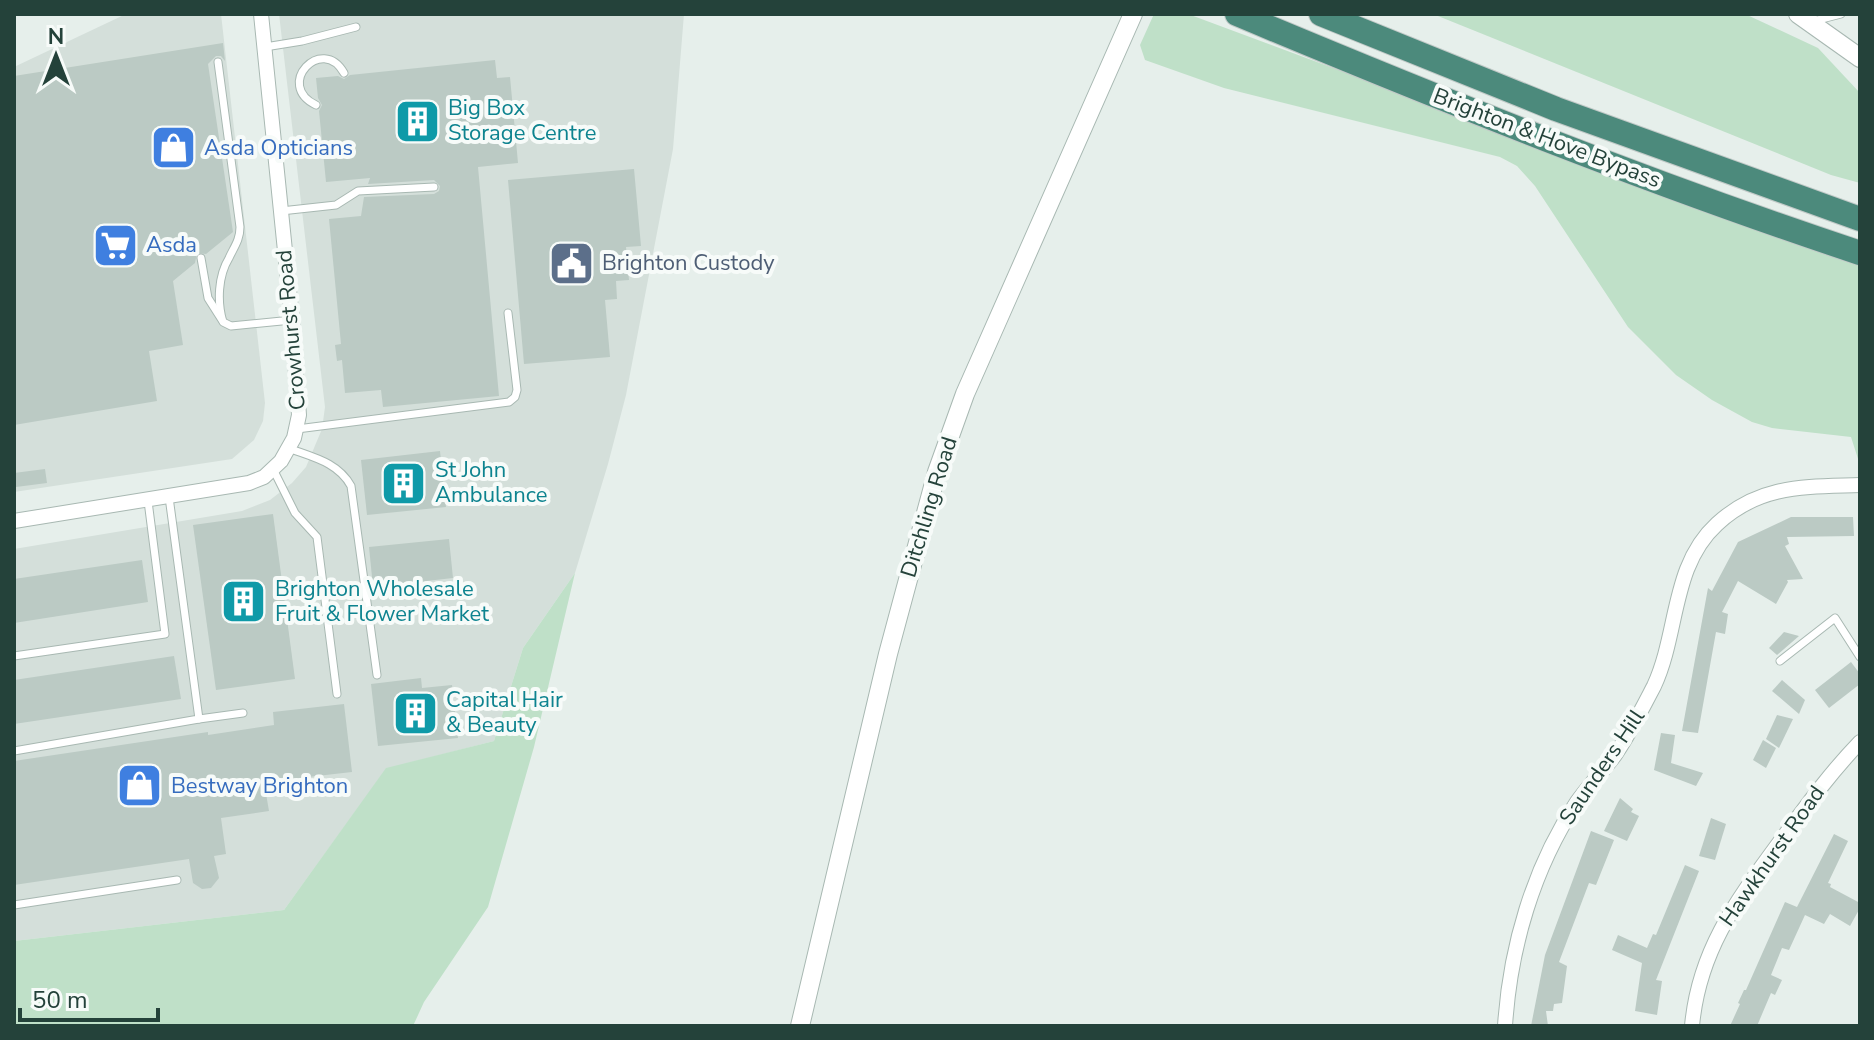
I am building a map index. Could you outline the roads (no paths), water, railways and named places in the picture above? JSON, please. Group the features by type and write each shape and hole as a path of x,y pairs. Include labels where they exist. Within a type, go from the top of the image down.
{"highway":[{"name":"Brighton & Hove Bypass","path":"1237,14 1544,139 1777,226 1860,253"},
{"name":"Brighton & Hove Bypass","path":"1321,14 1556,109 1860,219"}],"street":[{"name":"Crowhurst Road","path":"261,14 299,415 297,429 288,448 273,469"},
{"name":"Ditchling Road","path":"800,1026 888,654 917,537 937,472 965,394 1133,14"},
{"path":"1805,18 1860,58"},
{"path":"14,521 249,483 273,469"},
{"name":"Saunders Hill","path":"1505,1026 1515,950 1535,886 1557,835 1578,801 1616,753 1655,683 1670,643 1683,576 1690,560 1715,525 1747,502 1782,489 1860,485"},
{"name":"Hawkhurst Road","path":"1692,1026 1703,970 1722,925 1813,796 1860,742"}],"lane":[{"path":"1805,18 1841,14"},
{"path":"264,47 356,27"},
{"path":"316,105 308,101 301,91 300,79 305,68 314,61 326,59 337,64 344,73"},
{"path":"218,62 240,227 239,239 221,275 223,322"},
{"path":"281,211 336,205 358,191 434,187"},
{"path":"201,258 208,298 223,322 243,326 292,320"},
{"path":"297,429 509,402 517,390 508,313"},
{"path":"288,448 329,463 343,473 351,486 377,675"},
{"path":"273,469 295,513 317,537 337,694"},
{"path":"169,497 199,719"},
{"path":"14,656 165,634 148,501"},
{"path":"1780,661 1835,618 1860,657"},
{"path":"14,751 243,713"},
{"path":"14,905 177,880"}],"place":[{"name":"Big Box Storage Centre","path":"417,121"},
{"name":"Asda Opticians","path":"173,148"},
{"name":"Asda","path":"115,245"},
{"name":"Brighton Custody","path":"571,263"},
{"name":"St John Ambulance","path":"404,483"},
{"name":"Brighton Wholesale Fruit & Flower Market","path":"244,602"},
{"name":"Capital Hair & Beauty","path":"415,713"},
{"name":"Bestway Brighton","path":"140,786"}]}
